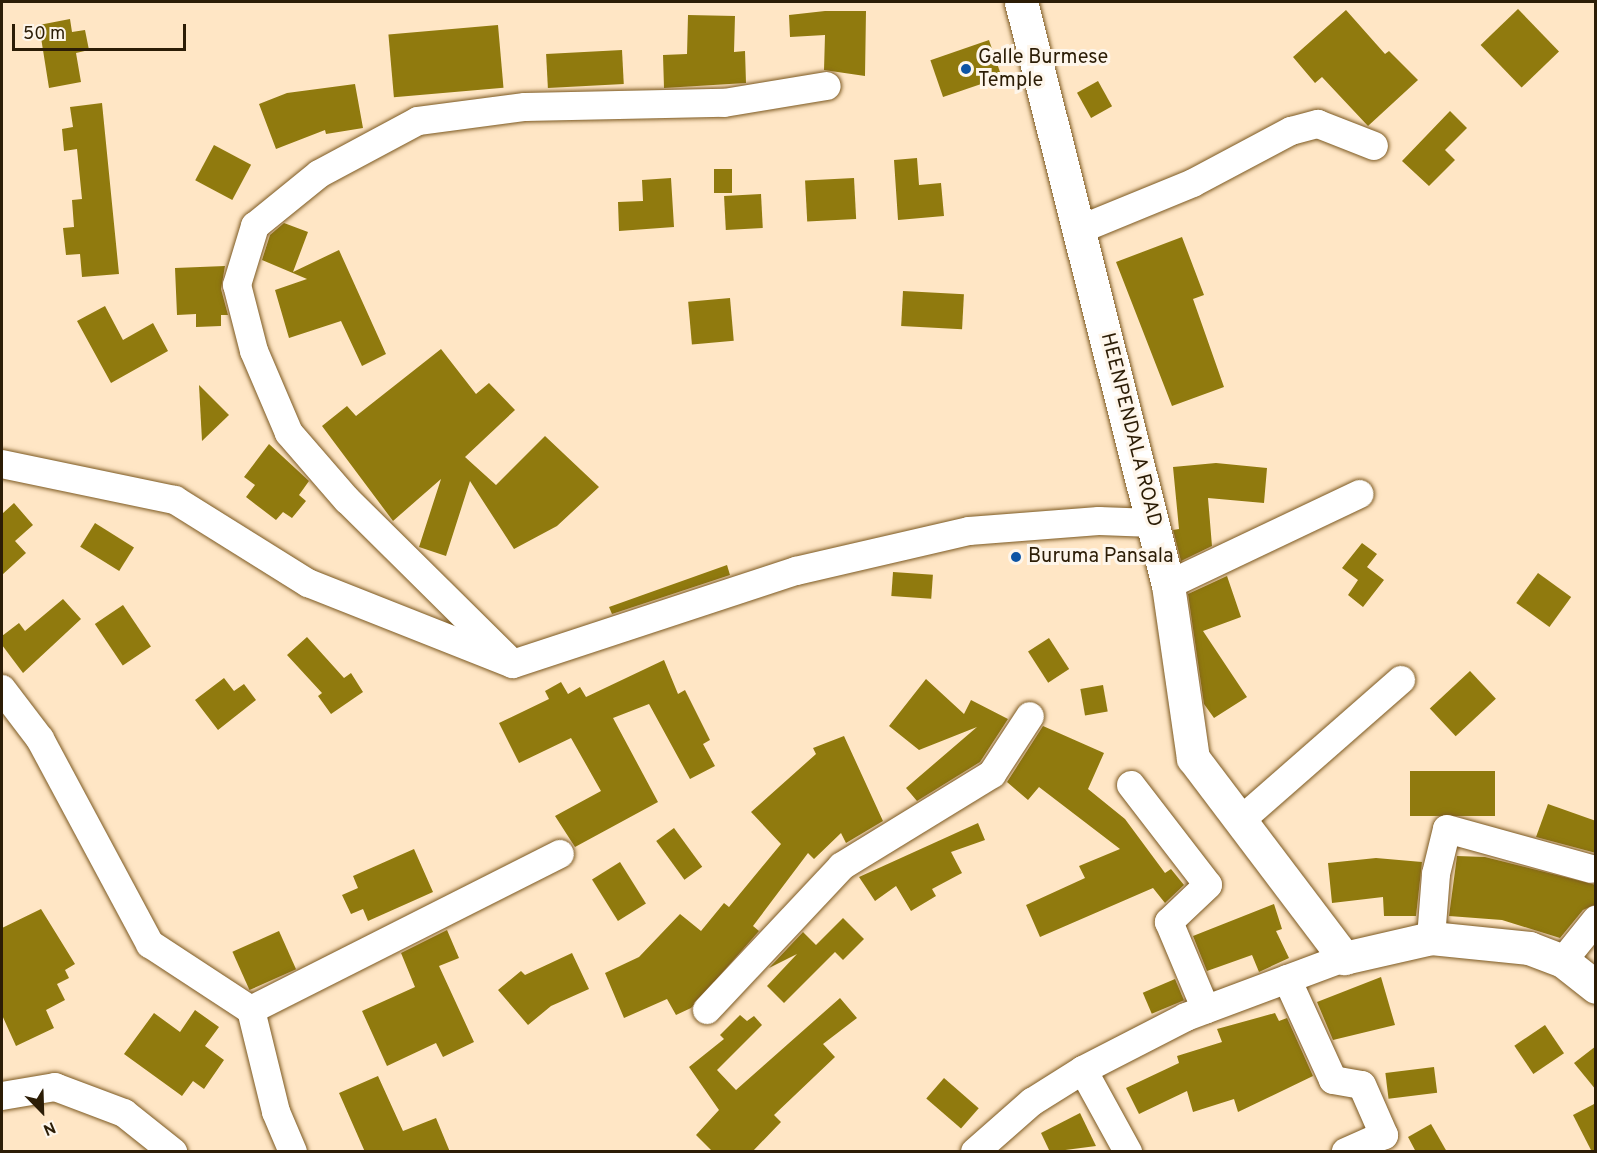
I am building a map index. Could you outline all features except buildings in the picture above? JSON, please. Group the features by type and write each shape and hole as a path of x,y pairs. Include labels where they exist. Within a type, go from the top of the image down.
{"street":[{"name":"HEENPENDALA ROAD","path":"1021,2 1081,229 1168,585 1193,758 1344,958"},
{"path":"513,664 347,500 289,433 254,351 237,285 255,226 319,174 418,121 525,107 724,103 827,86"},
{"path":"1081,229 1193,183 1291,131 1318,124 1374,146"},
{"path":"2,464 175,500 308,583 513,664 796,571 969,531 1099,521 1153,523"},
{"path":"1168,585 1360,494"},
{"path":"1240,821 1401,680"},
{"path":"2,689 40,739 150,944 251,1010 276,1112 293,1152"},
{"path":"707,1010 842,866 992,774 1030,716"},
{"path":"1131,785 1208,885 1169,922 1206,1010"},
{"path":"1431,938 1436,874 1447,829 1591,868"},
{"path":"251,1010 560,854"},
{"path":"1563,961 1596,920"},
{"path":"975,1152 1032,1102 1083,1070 1206,1010 1344,958 1431,938 1529,948 1563,961 1596,987"},
{"path":"1287,979 1333,1080 1362,1085 1384,1135 1346,1152"},
{"path":"1083,1070 1128,1152"},
{"path":"2,1096 55,1087 124,1113 173,1152"}],"place":[{"name":"Galle Burmese Temple","path":"966,69"},
{"name":"Buruma Pansala","path":"1016,557"}]}
